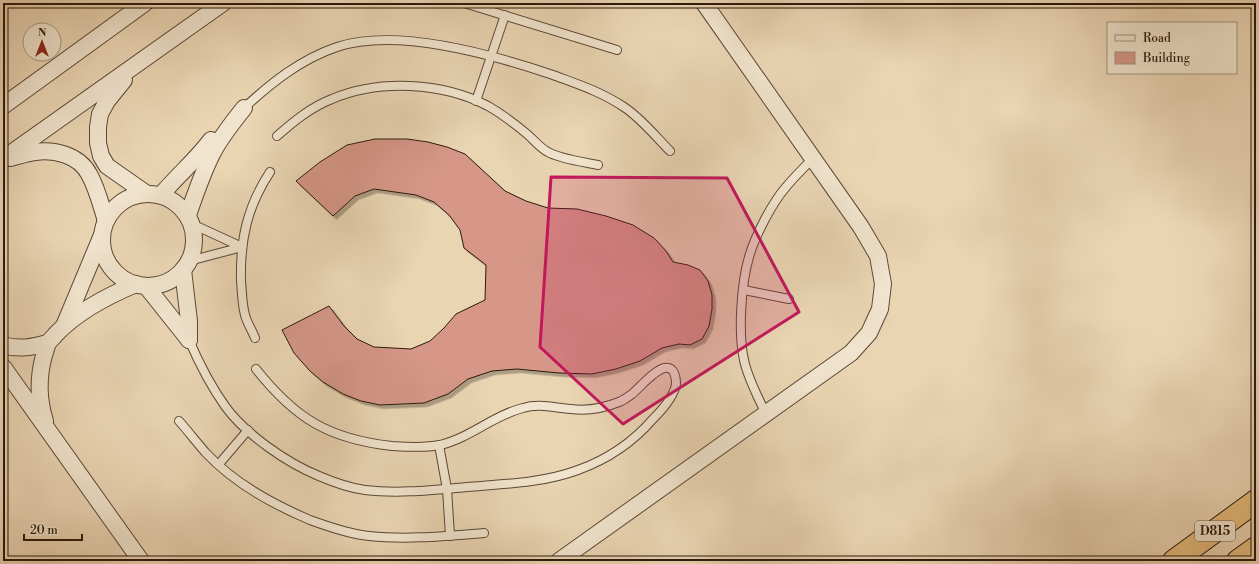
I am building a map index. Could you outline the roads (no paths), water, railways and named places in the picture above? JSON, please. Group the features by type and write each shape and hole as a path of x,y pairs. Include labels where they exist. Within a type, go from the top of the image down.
{"highway":[{"path":"1201,540 1256,494"},
{"name":"D815","path":"1174,561 1256,501"}],"street":[{"path":"3,106 145,3"},
{"path":"3,159 223,3"},
{"path":"559,561 851,353 869,333 880,309 883,284 878,256 861,227 704,3"},
{"path":"49,432 42,410 39,387 42,364 48,343 64,326 106,297 141,285 157,285 176,277 186,266 195,242 190,220 179,205 154,194 107,166 101,156 98,144 100,114 107,101 142,60"},
{"path":"64,326 113,209 124,200 137,195 154,194 200,155 225,125 244,108"},
{"path":"190,220 203,172 212,153 221,138 244,108"},
{"path":"3,159 35,152 42,152 56,153 74,158 83,164 93,181 104,228 102,245 105,256 110,265 121,277 141,285 189,340"},
{"path":"186,266 189,340"},
{"path":"3,345 12,348 30,348 48,343"},
{"path":"3,368 141,561"}],"lane":[{"path":"464,3 617,50"},
{"path":"476,101 505,15"},
{"path":"244,108 276,81 330,50 364,41 420,43 452,47 490,57 540,71 586,87 604,95 624,107 645,125 670,151"},
{"path":"277,136 296,120 330,100 348,93 385,87 432,88 456,93 476,101 507,118 548,152 598,164"},
{"path":"766,414 752,384 744,361 741,339 744,290 749,257 760,231 785,187 813,158"},
{"path":"255,338 245,314 242,287 242,247 248,217 254,200 270,172"},
{"path":"190,220 242,247"},
{"path":"186,266 242,247"},
{"path":"744,290 789,299"},
{"path":"189,340 200,366 225,407 248,430 270,448 291,462 316,475 361,490 384,492 447,489 530,482 576,471 600,461 648,425 670,399 676,380 674,373 670,368 665,367 660,369 626,399 608,406 584,410 537,405 509,413 457,439 440,445 406,447 370,443 340,435 309,420 291,407 271,388 256,369"},
{"path":"179,421 207,453 235,479 269,501 324,526 352,534 368,536 424,538 484,533"},
{"path":"218,464 248,430"},
{"path":"440,445 447,489 450,536"}]}
